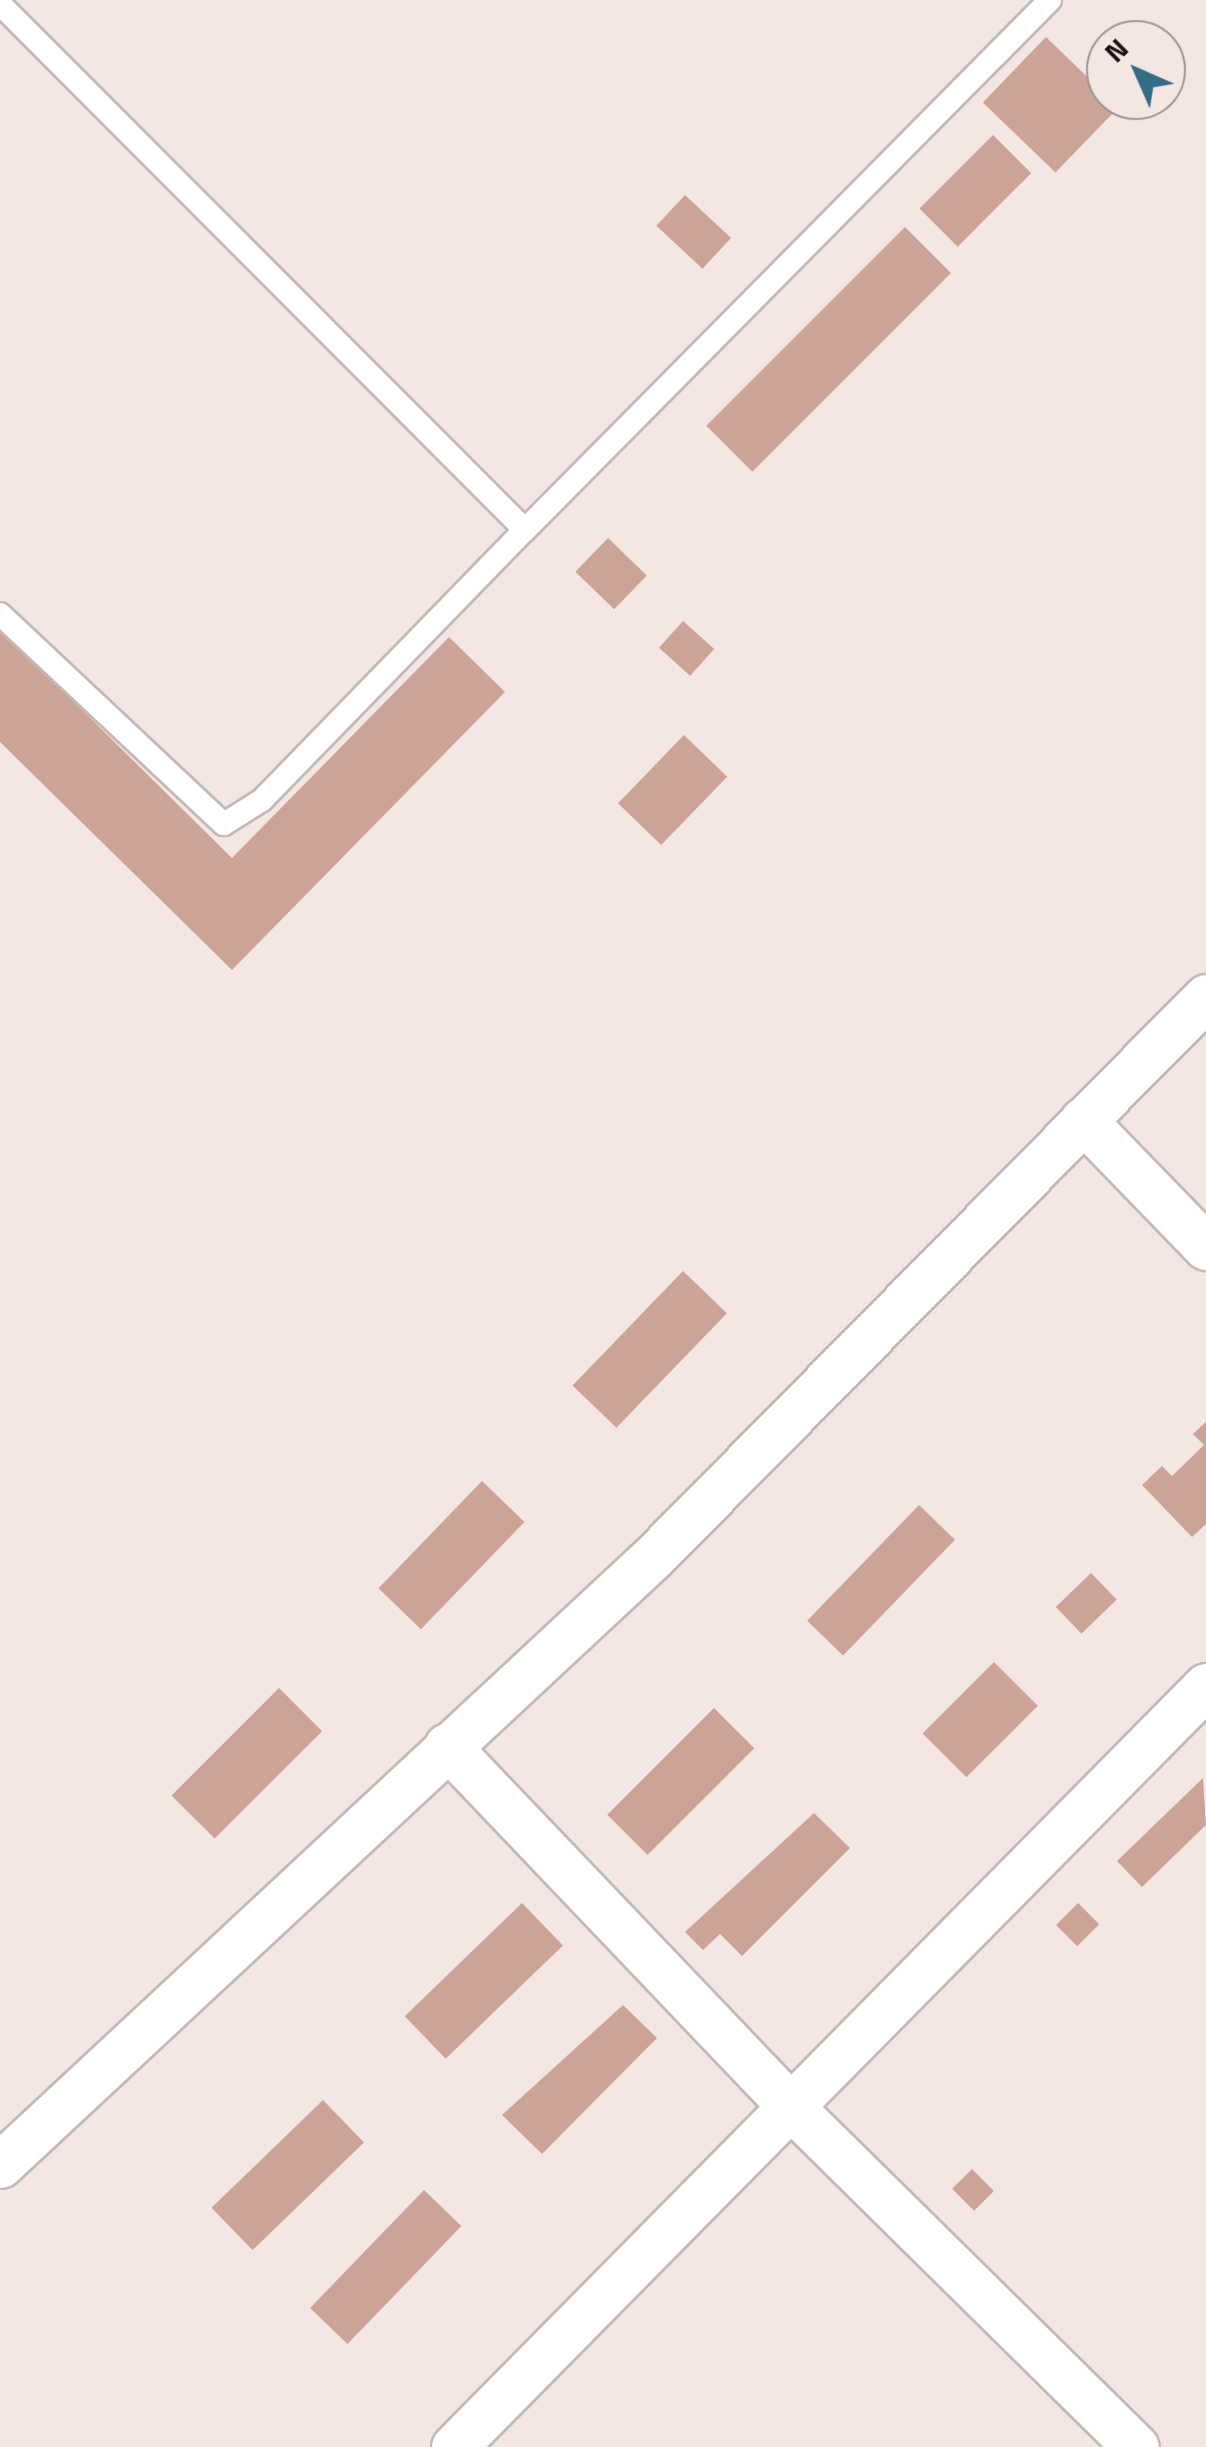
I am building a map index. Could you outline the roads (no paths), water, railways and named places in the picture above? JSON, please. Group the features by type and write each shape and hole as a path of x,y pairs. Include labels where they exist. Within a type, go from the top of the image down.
{"street":[{"path":"0,2164 653,1557 1206,997"},
{"path":"1083,1120 1206,1247"},
{"path":"454,2447 794,2110 1206,1686"},
{"path":"446,1746 794,2110 1136,2447"}],"lane":[{"path":"0,614 224,824 262,800 1050,0"},
{"path":"0,4 524,530"}]}
